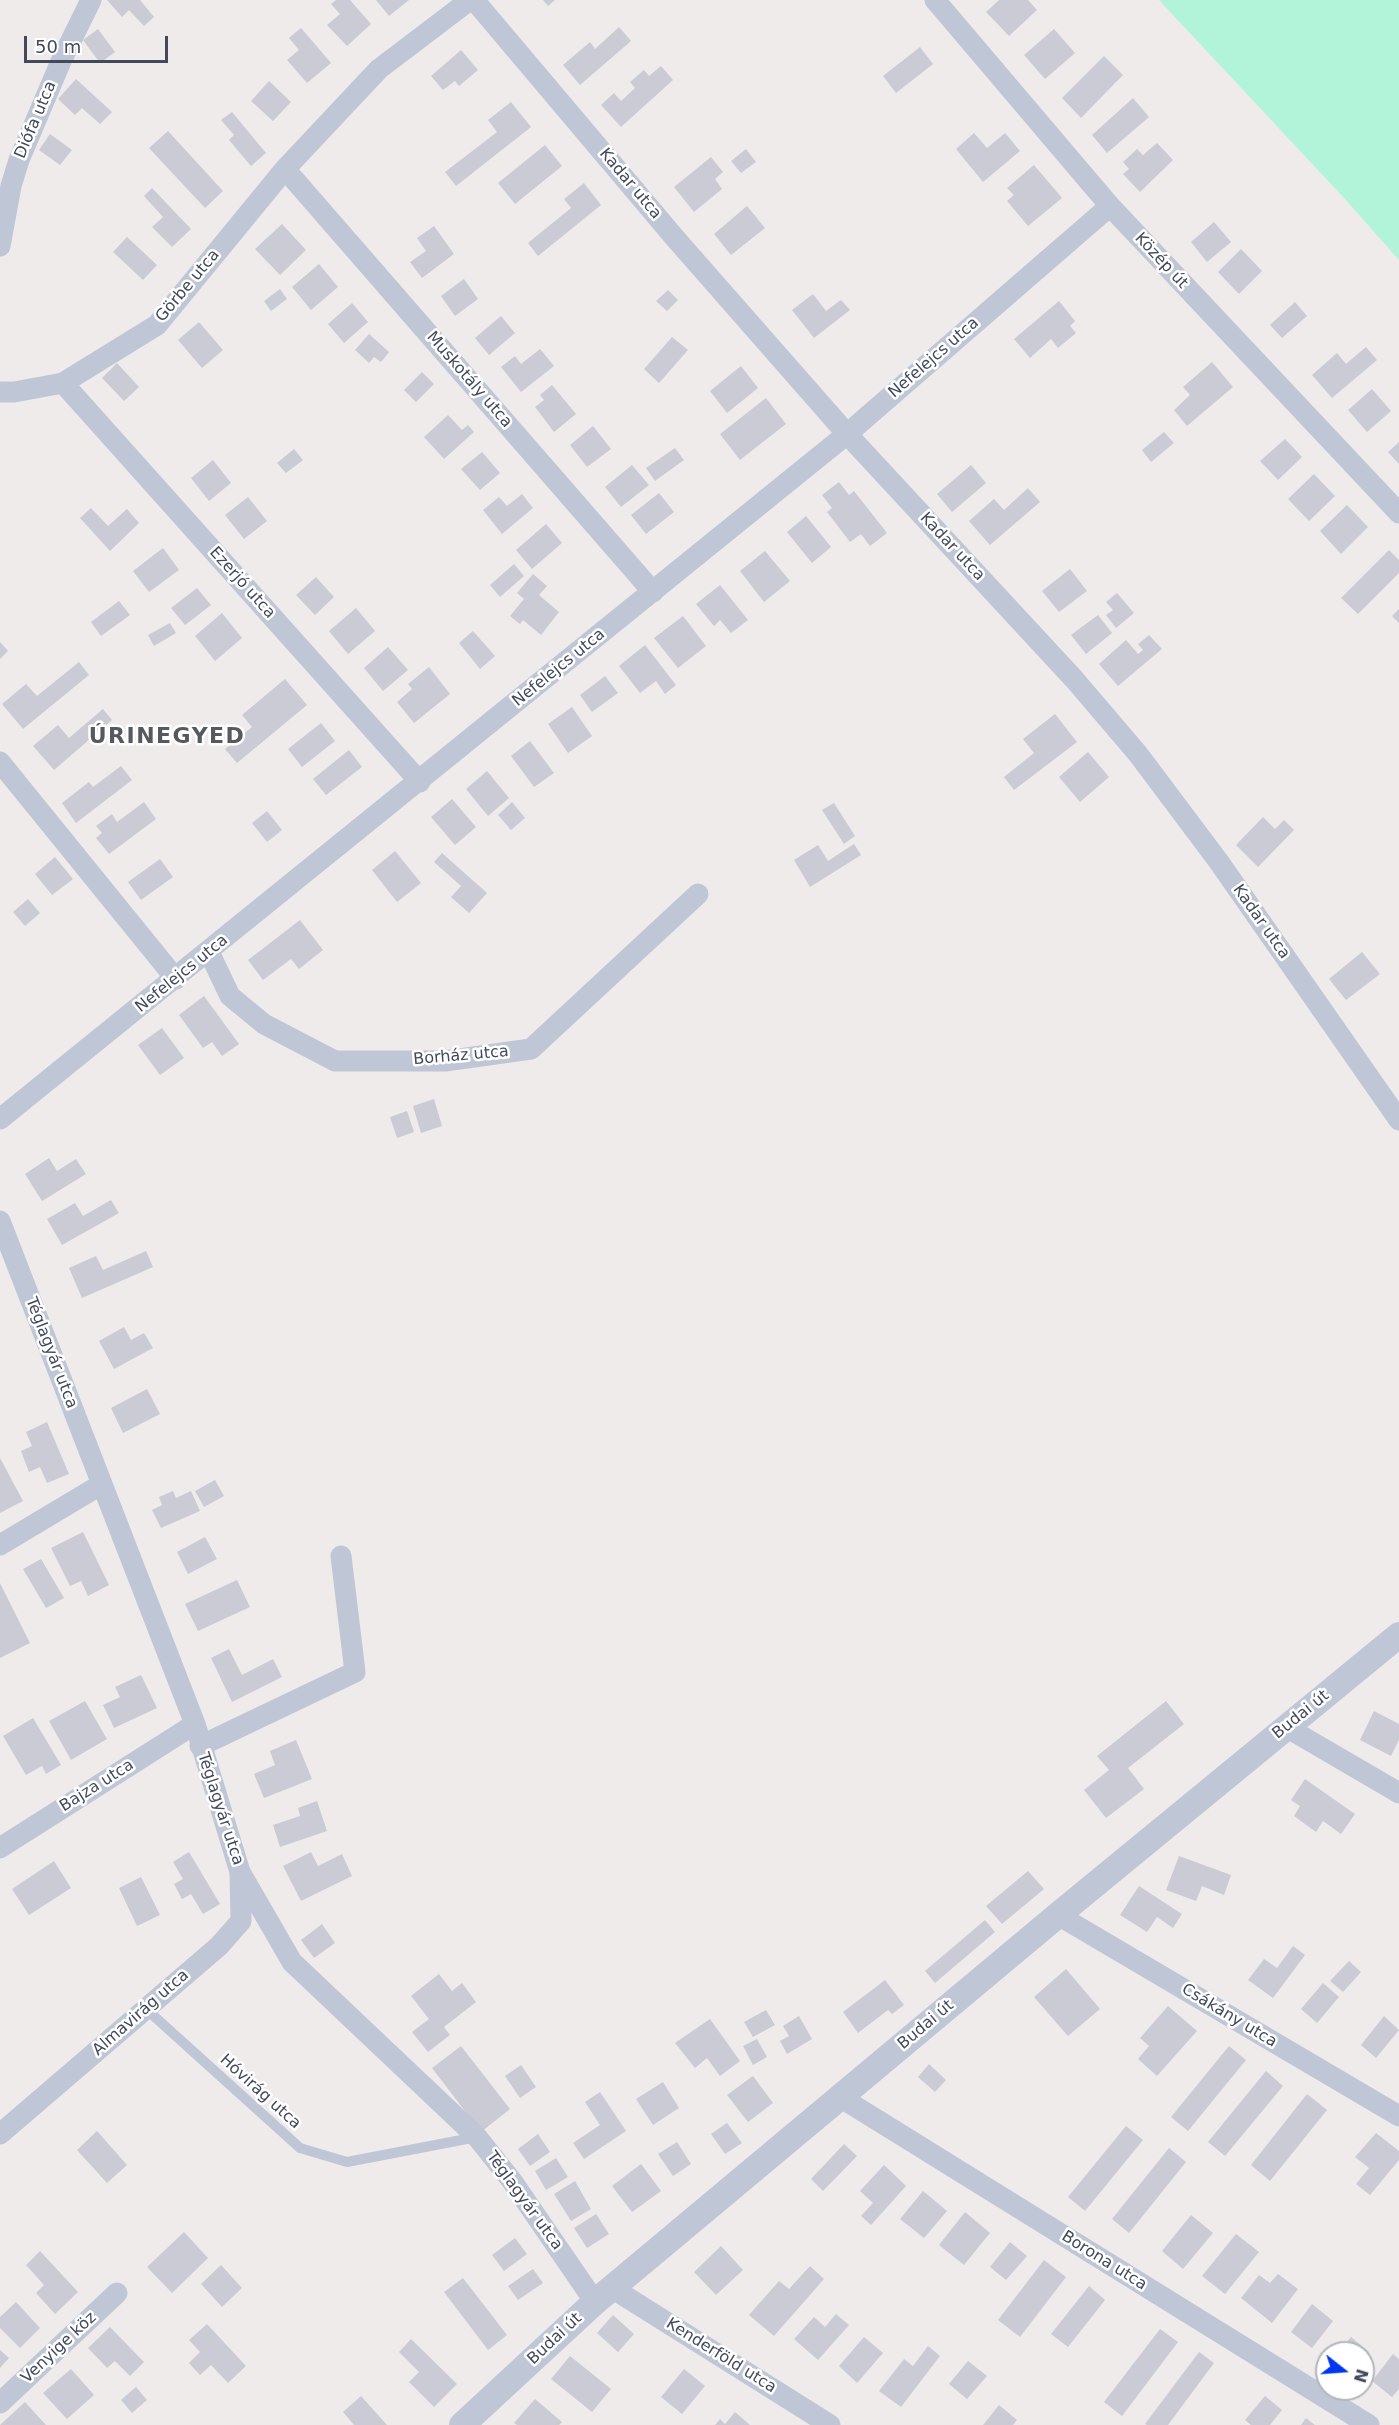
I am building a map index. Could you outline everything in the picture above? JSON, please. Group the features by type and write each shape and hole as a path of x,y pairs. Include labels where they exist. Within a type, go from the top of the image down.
{"street":[{"name":"Diófa utca","path":"0,246 11,186 19,159 62,59 91,0"},
{"name":"Görbe utca","path":"0,392 14,392 63,383 157,325 285,169 379,69 472,0"},
{"name":"Kadar utca","path":"472,0 675,238 847,434 1074,680 1138,754 1219,862 1399,1120"},
{"name":"Közép út","path":"935,0 1110,206 1399,513"},
{"name":"Muskotály utca","path":"285,169 652,592"},
{"name":"Nefelejcs utca","path":"0,1119 420,782 847,434 1110,206"},
{"name":"Ezerjó utca","path":"63,383 420,782"},
{"path":"0,762 176,979"},
{"name":"Borház utca","path":"209,952 230,996 264,1024 335,1061 445,1061 531,1049 698,894"},
{"name":"Téglagyár utca","path":"0,1221 195,1724 240,1872 292,1962 477,2137 603,2295"},
{"path":"0,1545 102,1484"},
{"path":"200,1746 355,1672 341,1556"},
{"name":"Budai út","path":"462,2425 603,2295 1058,1915 1399,1635"},
{"name":"Bajza utca","path":"0,1848 195,1724"},
{"path":"1286,1727 1399,1793"},
{"name":"Almavirág utca","path":"0,2134 219,1946 241,1921 240,1872"},
{"name":"Csákány utca","path":"1058,1915 1399,2116"},
{"name":"Borona utca","path":"840,2097 1369,2425"},
{"name":"Venyige köz","path":"0,2403 117,2293"},
{"name":"Kenderföld utca","path":"603,2295 830,2425"}],"lane":[{"name":"Hóvirág utca","path":"146,2009 300,2148 347,2162 477,2137"}],"green space":[{"path":"1159,0 1399,0 1399,260 1345,199"}],"building":[{"path":"107,0 140,0 154,17 144,26 129,10 122,17"},
{"path":"336,0 350,0 371,24 347,46 327,25 340,14 331,4"},
{"path":"376,0 409,0 389,16"},
{"path":"543,0 555,0 548,6"},
{"path":"999,0 1028,0 1037,10 1009,36 986,12"},
{"path":"619,27 631,41 580,85 563,65 590,42 595,49"},
{"path":"301,28 331,63 307,83 287,60 299,50 289,38"},
{"path":"98,29 115,52 100,63 83,40"},
{"path":"1054,29 1075,53 1045,79 1024,55"},
{"path":"920,47 933,64 896,93 883,76"},
{"path":"461,50 478,70 459,86 455,81 443,90 431,76"},
{"path":"1104,56 1123,75 1081,118 1062,98"},
{"path":"661,66 673,80 621,127 601,105 614,93 621,101 635,88 630,82 644,70 649,76"},
{"path":"76,79 112,112 100,124 82,108 75,115 58,99"},
{"path":"269,81 291,102 273,121 251,101"},
{"path":"1133,98 1149,117 1107,153 1092,135"},
{"path":"511,102 531,127 456,186 445,172 497,132 488,120"},
{"path":"232,112 266,153 251,166 229,140 234,135 221,120"},
{"path":"168,131 223,191 205,208 149,148"},
{"path":"974,133 987,148 1005,133 1020,151 983,182 956,149"},
{"path":"50,134 72,150 60,165 39,150"},
{"path":"1157,143 1173,160 1140,192 1123,174 1129,169 1123,162 1137,149 1143,155"},
{"path":"545,145 562,166 515,204 498,183"},
{"path":"746,149 756,162 741,173 731,161"},
{"path":"711,157 723,172 715,179 722,189 694,212 674,187"},
{"path":"1034,165 1062,198 1028,226 1007,201 1014,195 1007,188"},
{"path":"584,183 601,205 538,256 528,243 571,208 564,199"},
{"path":"152,188 191,229 172,247 152,227 163,217 144,196"},
{"path":"747,206 765,228 731,255 714,234"},
{"path":"1214,222 1231,242 1207,262 1191,242"},
{"path":"282,224 306,250 280,275 255,249"},
{"path":"434,226 454,254 422,278 410,262 426,251 417,238"},
{"path":"127,237 157,265 143,280 113,252"},
{"path":"1241,249 1262,271 1239,294 1218,272"},
{"path":"319,264 338,287 311,310 292,287"},
{"path":"464,279 478,299 455,316 441,296"},
{"path":"280,289 287,299 271,311 264,301"},
{"path":"668,290 678,300 667,311 656,301"},
{"path":"813,294 826,311 841,300 850,310 814,338 792,310"},
{"path":"1059,301 1075,321 1070,326 1076,333 1058,348 1051,339 1030,358 1014,339"},
{"path":"1295,302 1307,316 1282,338 1270,325"},
{"path":"352,303 368,322 344,343 328,324"},
{"path":"501,316 515,333 489,355 475,338"},
{"path":"199,322 223,350 202,368 178,340"},
{"path":"369,334 389,352 381,362 374,357 369,363 355,350"},
{"path":"672,337 688,350 659,383 644,369"},
{"path":"1366,347 1377,360 1332,398 1312,375 1337,353 1346,364"},
{"path":"540,349 554,366 521,392 501,367 515,356 521,364"},
{"path":"1212,362 1233,387 1187,426 1174,410 1190,395 1183,387"},
{"path":"117,363 139,387 124,401 102,378"},
{"path":"741,366 758,388 727,413 710,391"},
{"path":"422,372 434,384 416,402 404,390"},
{"path":"552,385 576,414 554,432 535,407 544,400 540,395"},
{"path":"1372,389 1391,411 1367,432 1348,410"},
{"path":"766,398 786,424 740,460 720,434"},
{"path":"448,415 462,430 468,425 474,432 444,459 424,437"},
{"path":"593,426 611,449 587,467 570,445"},
{"path":"1164,432 1174,443 1151,462 1142,450"},
{"path":"1285,439 1302,457 1278,480 1260,461"},
{"path":"1399,442 1399,464 1388,452"},
{"path":"675,448 684,460 655,481 646,468"},
{"path":"294,449 303,460 286,473 277,463"},
{"path":"482,452 500,473 480,490 461,469"},
{"path":"213,460 231,483 209,501 191,478"},
{"path":"632,465 649,485 621,507 605,487"},
{"path":"971,465 986,483 952,512 937,494"},
{"path":"1314,474 1335,496 1309,521 1288,499"},
{"path":"839,482 849,495 854,491 887,533 870,546 861,534 850,542 827,512 832,508 822,495"},
{"path":"1028,488 1040,502 990,545 969,521 994,499 1004,510"},
{"path":"659,493 674,512 646,534 631,515"},
{"path":"522,494 533,508 502,534 483,510 499,497 507,506"},
{"path":"248,497 267,521 244,539 225,515"},
{"path":"1347,505 1368,527 1341,554 1320,531"},
{"path":"91,508 108,526 127,509 139,523 110,551 80,518"},
{"path":"806,516 831,547 812,563 787,532"},
{"path":"546,524 562,543 532,569 516,550"},
{"path":"163,548 179,570 149,592 133,571"},
{"path":"1389,550 1399,560 1399,573 1358,614 1341,598"},
{"path":"765,551 790,581 764,602 740,571"},
{"path":"514,564 524,576 500,597 490,585"},
{"path":"1070,569 1087,591 1059,612 1042,591"},
{"path":"533,574 547,586 539,595 559,612 541,635 523,620 520,624 510,616 524,599 517,593"},
{"path":"316,577 334,597 315,615 296,595"},
{"path":"720,585 748,620 731,633 720,620 714,626 696,604"},
{"path":"197,588 211,605 185,625 171,608"},
{"path":"1117,593 1134,613 1116,628 1106,615 1113,610 1106,602"},
{"path":"119,601 130,615 101,636 91,622"},
{"path":"356,608 375,631 348,654 329,631"},
{"path":"1399,609 1399,623 1392,616"},
{"path":"222,613 242,638 215,661 195,636"},
{"path":"1098,615 1112,633 1086,654 1071,635"},
{"path":"683,616 706,646 678,668 654,638"},
{"path":"170,623 176,633 154,646 148,635"},
{"path":"473,631 495,656 480,669 459,643"},
{"path":"1149,635 1162,649 1118,686 1099,664 1126,640 1138,654 1143,650 1138,644"},
{"path":"0,642 8,651 0,659"},
{"path":"645,645 676,685 665,694 656,681 640,693 619,666"},
{"path":"388,647 408,670 383,691 364,668"},
{"path":"79,662 89,675 23,729 2,704 26,684 37,696"},
{"path":"429,667 450,694 414,723 397,702 412,689 408,684"},
{"path":"605,676 618,693 592,712 580,695"},
{"path":"285,679 307,705 237,763 225,749 252,727 242,715"},
{"path":"572,707 592,736 568,753 548,724"},
{"path":"103,709 112,720 54,770 33,746 58,725 69,738"},
{"path":"1055,714 1077,742 1014,790 1004,777 1034,753 1023,739"},
{"path":"321,723 335,741 302,767 288,749"},
{"path":"530,741 554,773 534,787 511,756"},
{"path":"349,750 362,767 326,795 313,779"},
{"path":"1088,752 1109,777 1080,802 1059,777"},
{"path":"121,766 132,780 76,823 62,803 89,782 93,787"},
{"path":"487,771 509,798 488,816 466,789"},
{"path":"452,799 476,827 455,845 431,817"},
{"path":"144,802 156,819 109,854 96,838 102,833 96,826 112,814 117,822"},
{"path":"512,802 525,818 511,830 498,815"},
{"path":"834,803 855,836 844,844 822,810"},
{"path":"267,811 282,830 267,842 252,823"},
{"path":"1263,817 1275,829 1284,820 1294,830 1258,867 1236,845"},
{"path":"854,844 861,855 810,887 794,860 818,845 828,861"},
{"path":"395,851 421,883 397,902 372,870"},
{"path":"442,853 487,893 469,913 451,897 461,886 434,862"},
{"path":"55,857 73,879 52,895 35,874"},
{"path":"160,859 173,877 141,900 128,882"},
{"path":"28,899 40,913 25,926 13,912"},
{"path":"300,920 323,950 299,969 291,959 263,980 248,960"},
{"path":"1362,952 1380,974 1346,1000 1329,979"},
{"path":"204,996 239,1044 222,1056 212,1042 203,1048 179,1015"},
{"path":"162,1028 184,1058 160,1075 138,1045"},
{"path":"434,1099 442,1126 421,1133 413,1106"},
{"path":"407,1111 414,1132 397,1138 390,1117"},
{"path":"49,1158 57,1171 76,1159 86,1174 42,1201 25,1174"},
{"path":"111,1200 119,1213 62,1245 47,1219 75,1203 83,1216"},
{"path":"146,1251 153,1267 82,1298 69,1268 96,1256 103,1270"},
{"path":"124,1327 131,1340 144,1333 153,1348 114,1369 99,1341"},
{"path":"147,1389 160,1414 123,1433 111,1408"},
{"path":"47,1422 69,1474 47,1483 40,1467 29,1472 21,1451 32,1446 26,1432"},
{"path":"0,1458 23,1501 0,1513"},
{"path":"215,1480 224,1496 204,1507 195,1491"},
{"path":"173,1491 176,1498 191,1491 200,1511 161,1528 152,1510 162,1505 159,1497"},
{"path":"83,1532 109,1585 88,1596 81,1581 70,1586 51,1548"},
{"path":"205,1537 217,1559 188,1574 177,1552"},
{"path":"41,1559 64,1598 46,1608 23,1569"},
{"path":"237,1580 250,1607 198,1631 185,1604"},
{"path":"0,1583 30,1643 0,1658"},
{"path":"229,1649 242,1675 273,1659 282,1677 232,1702 211,1658"},
{"path":"141,1675 157,1708 114,1728 103,1705 120,1697 115,1687"},
{"path":"85,1701 107,1739 71,1760 49,1721"},
{"path":"1166,1701 1184,1724 1128,1768 1144,1789 1106,1818 1084,1790 1109,1770 1097,1756"},
{"path":"1374,1711 1399,1724 1399,1740 1391,1756 1360,1740"},
{"path":"33,1718 61,1765 46,1774 42,1766 26,1775 3,1736"},
{"path":"296,1740 312,1779 264,1798 254,1774 275,1765 270,1751"},
{"path":"1305,1779 1355,1814 1341,1834 1323,1821 1316,1832 1294,1816 1300,1806 1291,1800"},
{"path":"317,1801 327,1831 280,1847 273,1825 300,1816 298,1808"},
{"path":"189,1852 220,1904 203,1914 191,1894 182,1899 174,1884 183,1879 173,1862"},
{"path":"311,1852 318,1866 342,1854 352,1876 301,1901 283,1866"},
{"path":"1179,1856 1231,1875 1224,1895 1202,1886 1196,1901 1166,1890"},
{"path":"54,1861 71,1888 29,1915 12,1889"},
{"path":"1028,1871 1044,1889 1002,1924 986,1906"},
{"path":"141,1877 160,1915 137,1926 119,1888"},
{"path":"1139,1886 1182,1914 1173,1928 1157,1917 1147,1932 1120,1915"},
{"path":"985,1920 995,1932 935,1983 925,1971"},
{"path":"322,1924 335,1943 314,1958 301,1940"},
{"path":"1293,1946 1305,1955 1273,1998 1248,1980 1264,1959 1277,1968"},
{"path":"1349,1961 1361,1972 1343,1992 1330,1981"},
{"path":"1066,1969 1100,2009 1068,2036 1034,1997"},
{"path":"439,1974 452,1991 462,1983 476,2002 444,2027 450,2035 428,2052 412,2032 429,2019 411,1996"},
{"path":"885,1980 904,2005 892,2014 888,2010 858,2033 843,2012"},
{"path":"1323,1983 1339,1997 1317,2023 1301,2009"},
{"path":"1168,2006 1197,2031 1157,2076 1138,2059 1149,2046 1140,2038"},
{"path":"766,2010 775,2025 753,2037 744,2022"},
{"path":"799,2016 812,2039 787,2054 780,2041 789,2036 783,2026"},
{"path":"1384,2016 1399,2030 1376,2058 1361,2045"},
{"path":"710,2019 740,2061 720,2076 707,2058 695,2068 675,2043"},
{"path":"757,2039 767,2057 753,2065 743,2046"},
{"path":"461,2046 510,2109 481,2132 432,2068"},
{"path":"1229,2046 1246,2060 1188,2131 1171,2117"},
{"path":"929,2064 946,2080 935,2092 918,2077"},
{"path":"521,2065 536,2087 520,2098 505,2076"},
{"path":"1266,2071 1283,2086 1225,2156 1208,2142"},
{"path":"753,2076 773,2103 748,2122 727,2095"},
{"path":"663,2082 679,2108 653,2125 636,2099"},
{"path":"600,2092 626,2131 584,2159 573,2143 600,2125 585,2102"},
{"path":"1307,2094 1327,2110 1270,2181 1251,2165"},
{"path":"727,2123 742,2143 725,2154 711,2134"},
{"path":"1126,2126 1143,2140 1085,2211 1068,2197"},
{"path":"97,2131 127,2165 107,2183 77,2150"},
{"path":"1376,2133 1399,2151 1399,2160 1370,2195 1356,2184 1369,2168 1355,2157"},
{"path":"538,2134 550,2152 530,2166 518,2149"},
{"path":"677,2142 691,2164 673,2176 658,2154"},
{"path":"844,2144 857,2156 823,2191 811,2179"},
{"path":"1169,2148 1186,2162 1129,2233 1112,2219"},
{"path":"556,2158 568,2177 546,2190 535,2171"},
{"path":"641,2164 661,2191 632,2212 612,2186"},
{"path":"884,2165 906,2186 871,2225 861,2216 873,2203 860,2191"},
{"path":"575,2181 591,2209 571,2221 554,2194"},
{"path":"923,2191 947,2211 924,2238 900,2219"},
{"path":"965,2212 990,2233 964,2265 939,2245"},
{"path":"596,2214 609,2234 587,2248 574,2228"},
{"path":"1191,2215 1213,2233 1183,2269 1162,2251"},
{"path":"184,2232 208,2258 172,2293 147,2267"},
{"path":"1236,2234 1259,2252 1225,2294 1202,2276"},
{"path":"515,2238 527,2254 504,2271 492,2255"},
{"path":"1010,2242 1027,2256 1006,2280 990,2267"},
{"path":"721,2246 743,2270 716,2295 694,2272"},
{"path":"40,2251 78,2292 55,2314 36,2293 44,2285 26,2265"},
{"path":"1044,2260 1066,2277 1020,2337 998,2320"},
{"path":"221,2265 242,2288 222,2307 201,2284"},
{"path":"810,2266 824,2279 774,2336 749,2315 779,2281 789,2289"},
{"path":"533,2269 543,2283 518,2300 508,2286"},
{"path":"1278,2274 1298,2289 1272,2323 1241,2298 1259,2275 1270,2283"},
{"path":"463,2278 507,2335 488,2350 444,2292"},
{"path":"1089,2286 1105,2300 1068,2347 1051,2334"},
{"path":"16,2302 40,2328 20,2348 0,2328 0,2317"},
{"path":"1312,2304 1333,2321 1317,2341 1315,2341 1312,2348 1291,2332"},
{"path":"836,2314 849,2325 818,2360 794,2339 814,2317 825,2327"},
{"path":"613,2315 634,2334 618,2352 597,2333"},
{"path":"207,2324 246,2366 228,2383 211,2365 200,2375 189,2363 200,2352 189,2340"},
{"path":"110,2327 144,2362 130,2376 115,2361 107,2368 88,2348"},
{"path":"1160,2329 1178,2342 1122,2416 1104,2402"},
{"path":"864,2337 883,2353 857,2383 839,2366"},
{"path":"411,2339 457,2384 434,2407 409,2382 419,2372 399,2352"},
{"path":"928,2346 940,2356 901,2407 879,2391 904,2359 913,2366"},
{"path":"0,2350 9,2358 0,2368"},
{"path":"1199,2352 1214,2363 1168,2425 1145,2424"},
{"path":"1393,2354 1399,2359 1399,2389 1392,2397 1375,2383 1375,2377"},
{"path":"570,2356 611,2389 592,2412 551,2379"},
{"path":"968,2361 987,2376 967,2399 949,2384"},
{"path":"71,2369 94,2395 67,2419 43,2393"},
{"path":"684,2369 705,2386 682,2414 661,2397"},
{"path":"136,2387 147,2400 132,2413 121,2400"},
{"path":"361,2396 387,2425 354,2425 343,2412"},
{"path":"1265,2396 1282,2410 1270,2425 1251,2425 1245,2420"},
{"path":"535,2399 562,2422 559,2425 517,2425 514,2423"},
{"path":"25,2402 46,2425 0,2425"},
{"path":"999,2405 1017,2420 1013,2425 983,2425"},
{"path":"735,2412 750,2425 715,2425 720,2419 725,2424"},
{"path":"1306,2418 1315,2425 1301,2425"}],"district":[{"name":"ÚRINEGYED","path":"167,737"}]}
